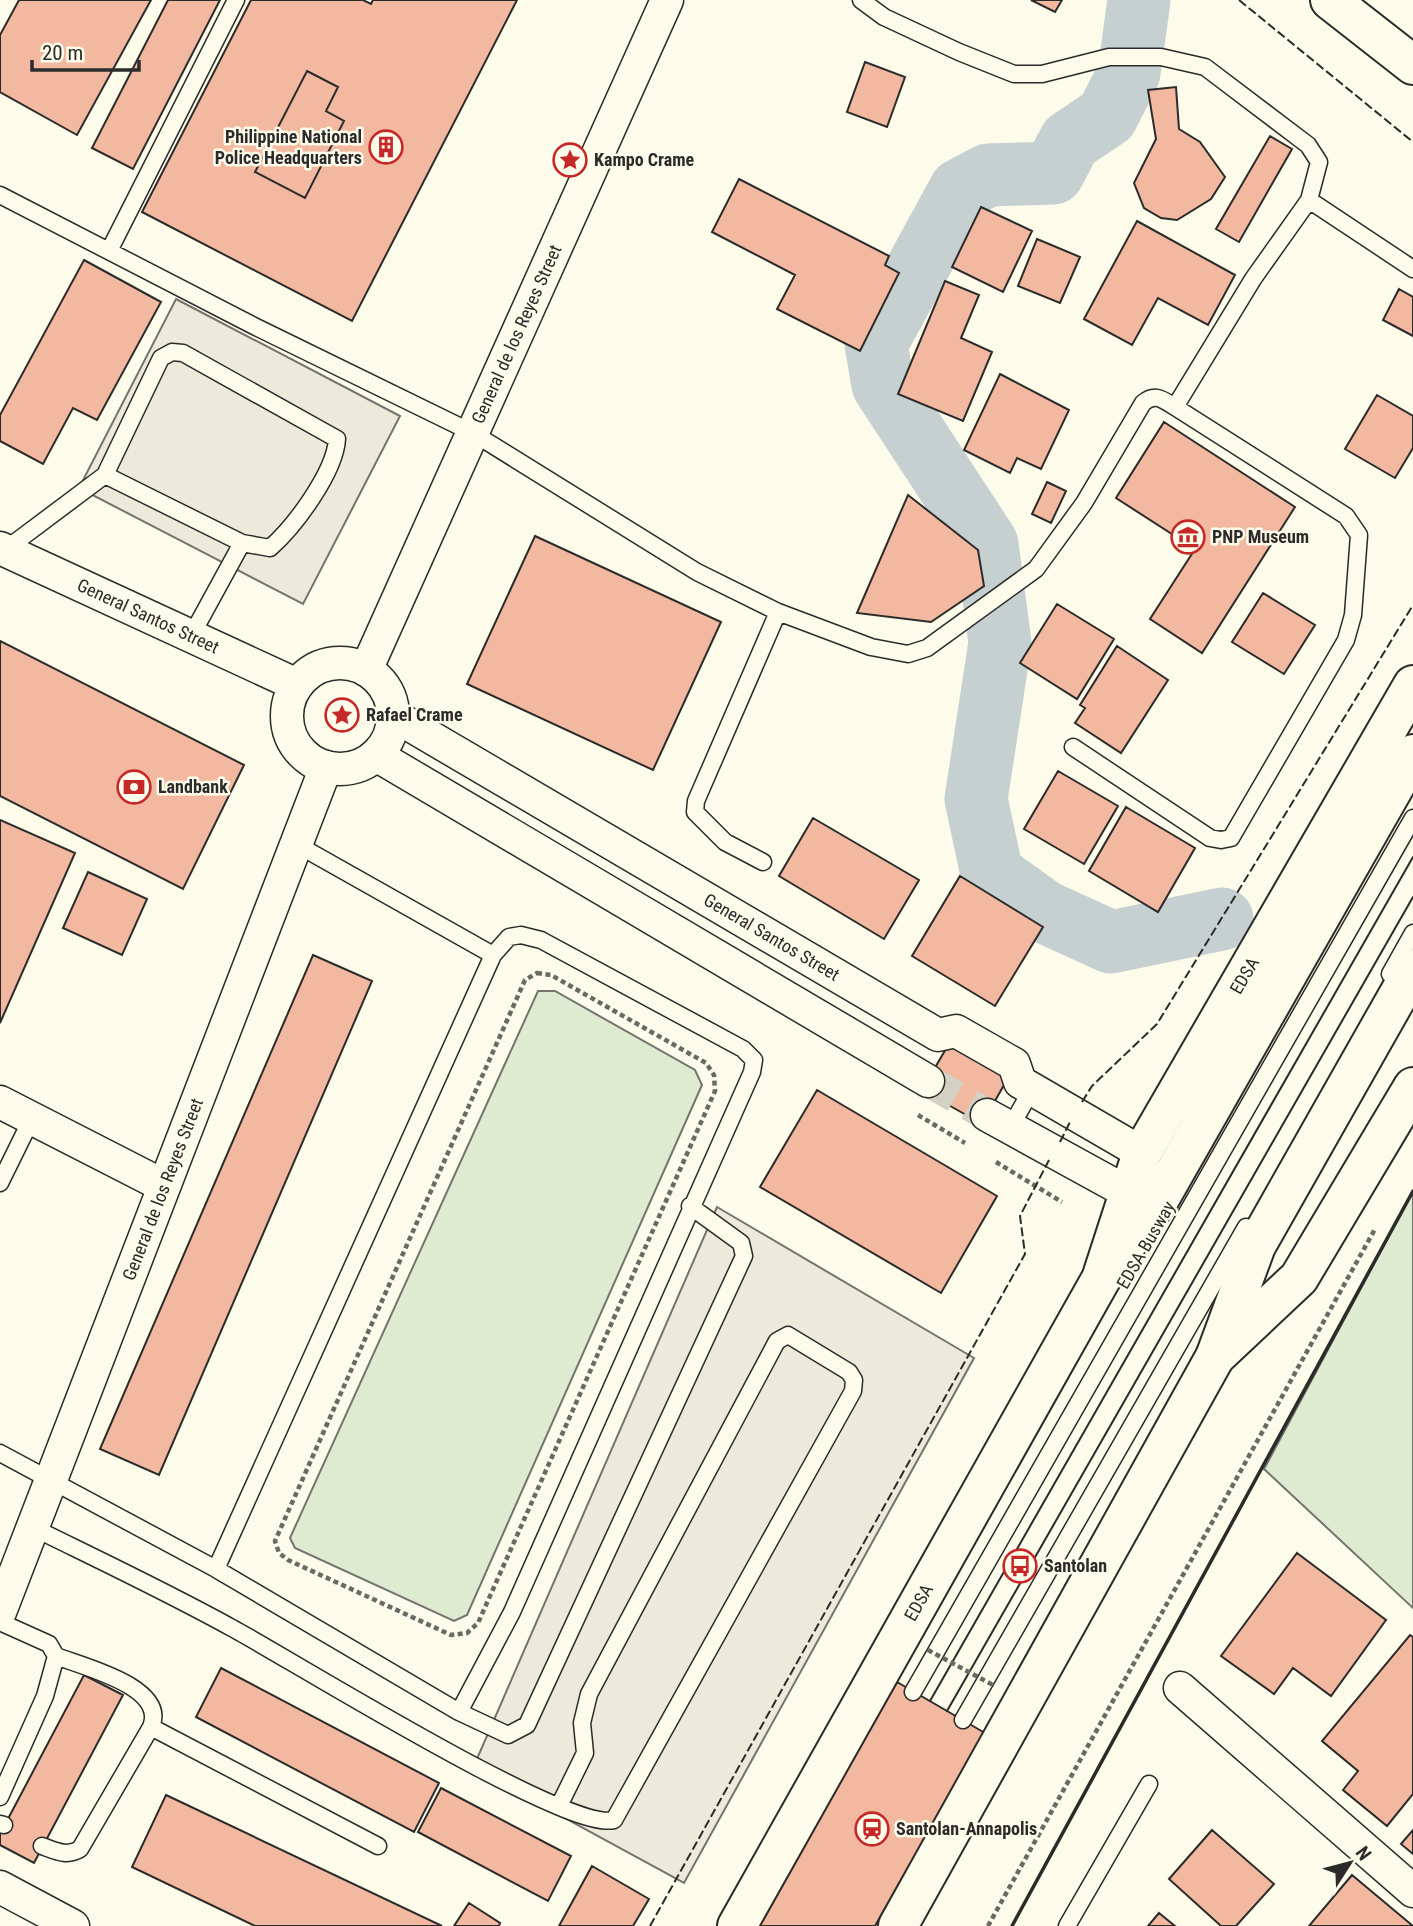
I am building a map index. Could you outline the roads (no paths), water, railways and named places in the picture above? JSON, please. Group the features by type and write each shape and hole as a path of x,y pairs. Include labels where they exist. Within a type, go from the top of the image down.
{"main road":[{"path":"1330,0 1413,65"},
{"name":"EDSA","path":"1158,1200 1142,1153 1413,685"},
{"name":"EDSA","path":"737,1926 1101,1279 1158,1200 1413,754"},
{"path":"898,1926 1215,1357 1251,1231 1413,970"},
{"path":"1215,1357 1299,1278 1413,1087"}],"street":[{"name":"General de los Reyes Street","path":"366,670 667,0"},
{"name":"General Santos Street","path":"2,549 190,638 297,685"},
{"path":"334,663 366,670 386,689 393,715 389,737 376,755 348,768 326,767 308,758 290,733 288,703 297,685 313,670 334,663"},
{"name":"General Santos Street","path":"393,715 944,1038 956,1031 979,1044 1014,1065 1020,1082 1142,1153"},
{"path":"376,755 928,1081"},
{"name":"General de los Reyes Street","path":"0,1612 326,767"},
{"path":"615,897 636,858"},
{"path":"836,1027 859,988"},
{"path":"0,1102 164,1186"},
{"path":"999,1121 1158,1200"},
{"path":"1181,1688 1413,1891"},
{"path":"0,1887 73,1926"}],"lane":[{"path":"109,251 236,0"},
{"path":"861,0 884,17 1014,74 1042,74 1109,57 1161,57 1205,67 1308,145 1319,163 1310,200 1253,279 1175,407"},
{"path":"0,195 473,433 697,572 778,612 871,647 908,654 927,648 1036,569 1084,503 1143,403 1150,397 1158,396 1346,516 1354,525 1359,535 1353,615 1346,640 1231,838 1221,841 1210,838 1073,747"},
{"path":"1310,200 1413,269"},
{"path":"2,549 105,475 161,358 172,352 183,353 337,439 336,453 312,498 270,548 242,543 105,475"},
{"path":"190,638 242,543"},
{"path":"764,862 725,842 695,811 696,800 778,612"},
{"name":"EDSA Busway","path":"913,1692 1158,1200 1413,818"},
{"path":"296,844 493,955"},
{"path":"1379,994 1413,933"},
{"path":"216,1569 493,955 509,937 531,936 743,1049 754,1059 752,1072 512,1612 459,1712"},
{"path":"999,1121 1020,1082"},
{"path":"0,1183 32,1118"},
{"path":"0,1453 216,1569 459,1712 508,1735 527,1725 550,1680 744,1256 741,1243 691,1206"},
{"path":"963,1720 1251,1231"},
{"path":"32,1527 233,1628 437,1747 559,1805 603,1823 614,1820 853,1391 854,1380 849,1372 788,1335 777,1341 589,1694 582,1723 585,1753 559,1805"},
{"path":"0,1622 49,1644 56,1656 141,1692 153,1706 151,1727 80,1849 72,1854 42,1846"},
{"path":"0,1797 45,1696 56,1656"},
{"path":"151,1727 378,1846"},
{"path":"1067,1926 1149,1784"}],"waterway":[{"path":"1139,0 1129,73 1107,116 1070,141 1053,173 988,175 960,190 876,344 883,385 987,544 1000,643 976,799 992,874 1045,912 1111,942 1222,919"}],"tunnel":[{"path":"928,1081 987,1115"}],"tram line":[{"path":"930,1701 1413,857"},
{"path":"947,1711 1413,897"}],"place":[{"name":"Philippine National Police Headquarters","path":"386,147"},
{"name":"Kampo Crame","path":"570,160"},
{"name":"PNP Museum","path":"1188,537"},
{"name":"Rafael Crame","path":"342,715"},
{"name":"Landbank","path":"134,787"},
{"name":"Santolan","path":"1020,1566"},
{"name":"Santolan-Annapolis","path":"872,1829"}]}
